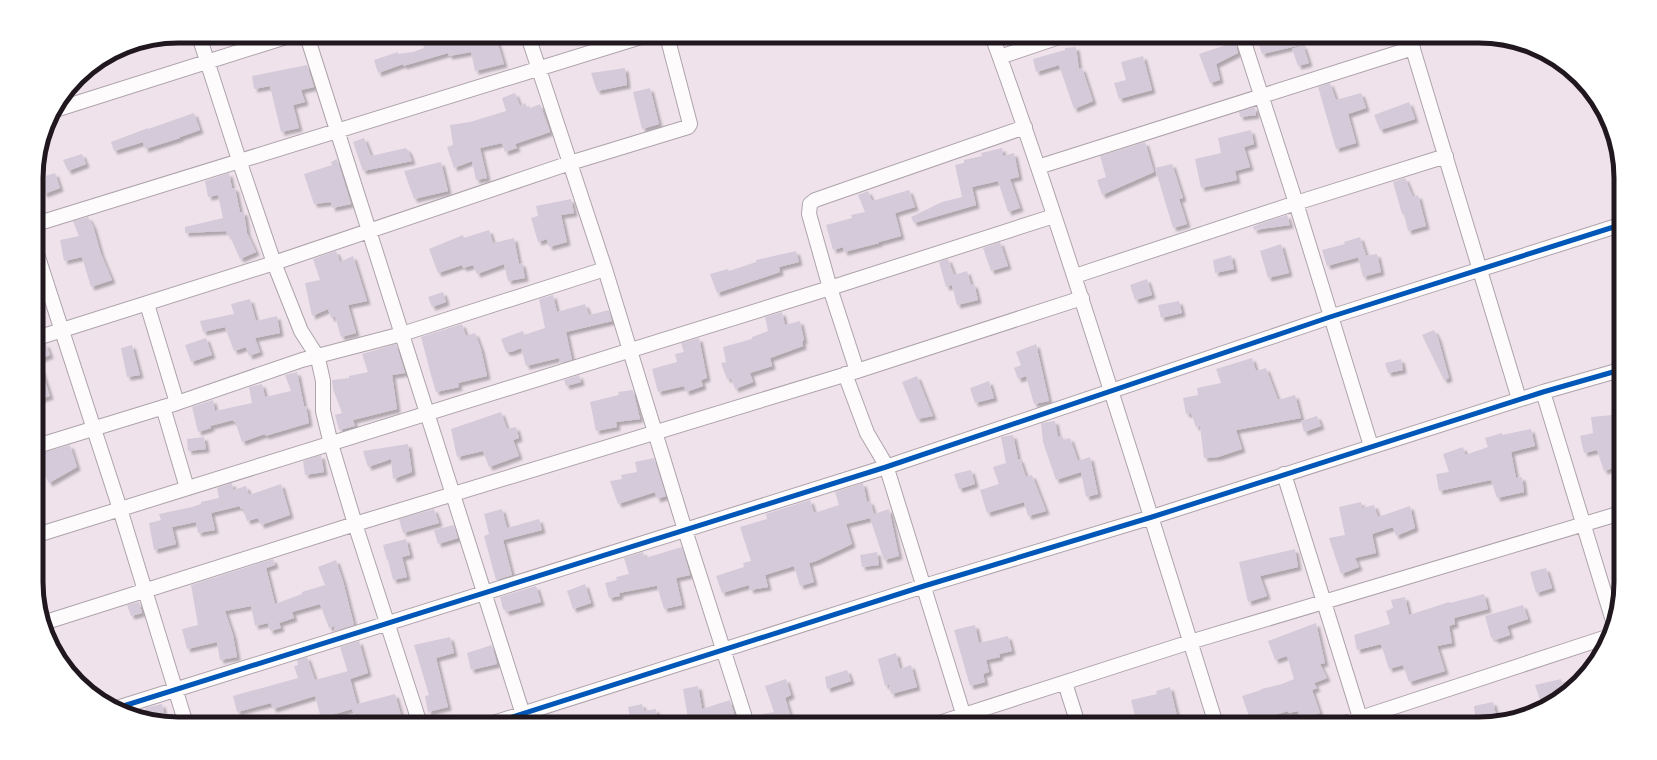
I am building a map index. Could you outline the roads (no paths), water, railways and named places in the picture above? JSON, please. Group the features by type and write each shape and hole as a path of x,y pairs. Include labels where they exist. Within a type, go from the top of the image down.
{"street":[{"path":"201,43 274,263 301,331 317,356 322,371 323,411 331,444 387,625 418,717"},
{"path":"63,107 268,43"},
{"path":"309,43 338,130 368,231 524,717"},
{"path":"530,43 605,269 685,530 745,717"},
{"path":"43,222 621,43"},
{"path":"43,336 274,263 570,163 689,126 670,43"},
{"path":"995,43 1025,127 1082,298 1214,717"},
{"path":"1000,57 1041,43"},
{"path":"1244,43 1296,203 1371,446"},
{"path":"1038,167 1261,95 1408,43"},
{"path":"1411,43 1519,399"},
{"path":"963,717 924,586 886,468 867,433 830,288 809,214 810,204 815,200 1025,127"},
{"path":"1074,276 1296,203 1446,156"},
{"path":"43,533 630,351 1054,216"},
{"path":"124,706 387,625 886,468 1111,390 1330,317 1614,227"},
{"path":"43,444 163,408 296,362 402,334 605,269"},
{"path":"43,272 120,509 184,717"},
{"path":"49,621 355,524 851,372 1082,298"},
{"path":"147,304 177,403"},
{"path":"531,717 724,649 924,586 1152,517 1519,399 1614,372"},
{"path":"1543,392 1610,612"},
{"path":"163,408 187,488"},
{"path":"1284,474 1360,717"},
{"path":"972,717 1065,683 1190,642 1614,515"},
{"path":"1373,717 1602,639"},
{"path":"1065,683 1076,717"}]}
